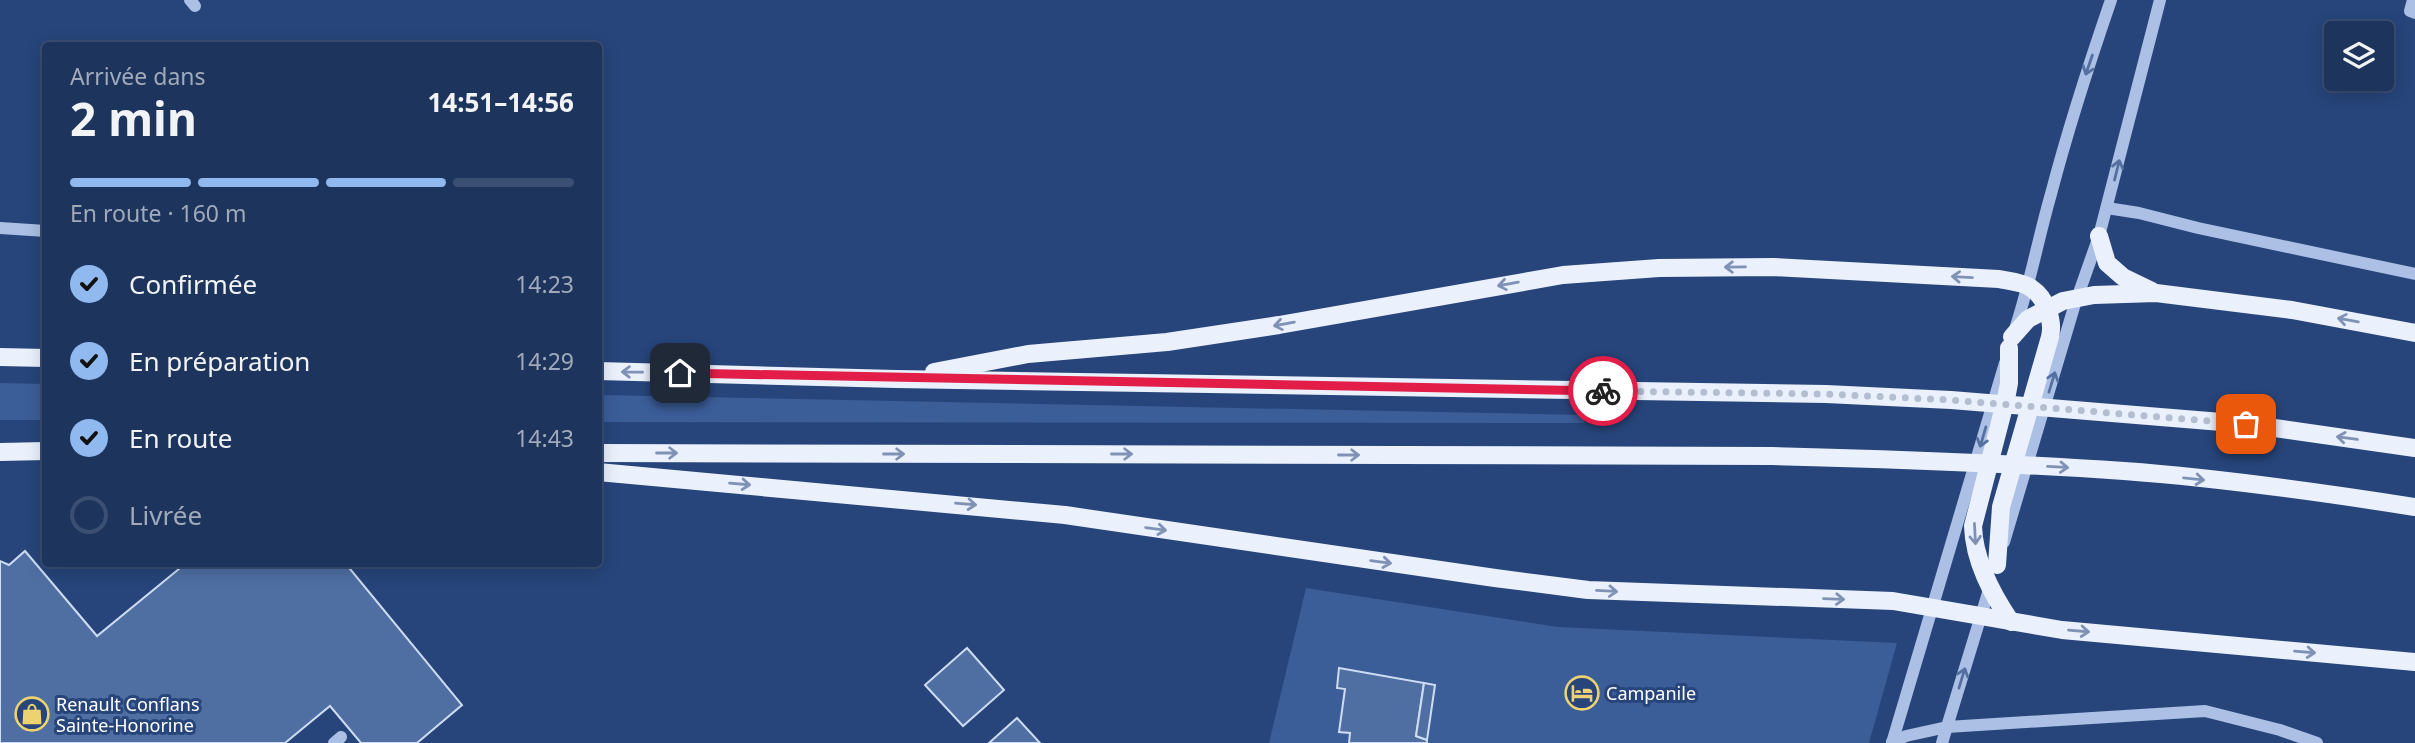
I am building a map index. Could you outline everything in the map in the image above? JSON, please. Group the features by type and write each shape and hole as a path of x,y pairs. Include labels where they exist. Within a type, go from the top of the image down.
{"main road":[{"path":"2099,236 2107,263 2123,277 2155,293"},
{"path":"897,379 1028,354 1167,342 1279,325 1563,275 1659,268 1773,267 1999,279 2029,286 2046,308 2052,328 2001,507 1997,565"},
{"path":"2011,622 1978,555 1973,526 2006,399 2011,342 2028,319 2046,308 2078,298 2155,293 2292,310 2415,333"},
{"path":"0,357 42,358"},
{"path":"602,371 897,379 1826,394 1951,400 2246,424 2415,448"},
{"path":"0,452 42,451"},
{"path":"602,453 1772,456 1941,461 2126,471 2318,492 2415,507"},
{"path":"602,472 1065,515 1494,579 1588,590 1893,601 2062,630 2415,662"}],"street":[{"path":"1892,743 2029,286 2050,195 2112,0"},
{"path":"1942,743 2099,236 2160,0"},
{"path":"2413,0 2410,11 2415,13"},
{"path":"2107,208 2415,274"},
{"path":"0,228 42,231"},
{"path":"1892,743 1906,736 1947,727 2205,711 2280,730 2317,743"}],"shaded area":[{"path":"0,383 42,384 42,420 0,420"},
{"path":"602,395 1585,415 1584,423 602,422"},
{"name":"Campanile","path":"1306,588 1558,627 1897,643 1869,743 1269,743"}],"building":[{"path":"25,551 97,636 181,567 348,567 462,705 417,743 361,743 330,706 285,743 0,743 0,561 9,565"},
{"path":"967,648 1004,690 963,726 925,685"},
{"path":"1339,668 1424,683 1416,736 1427,740 1427,743 1349,743 1350,733 1339,732 1345,689 1337,688"},
{"path":"1424,683 1435,685 1427,740 1416,736"},
{"path":"1017,718 1040,743 989,743"}],"way so far":[{"path":"1603,391 1826,394 1951,400 2246,424"}],"place":[{"name":"Campanile","path":"1582,693"},
{"name":"Renault Conflans Sainte-Honorine","path":"32,714"}],"route":[{"path":"680,373 1603,391"}]}
